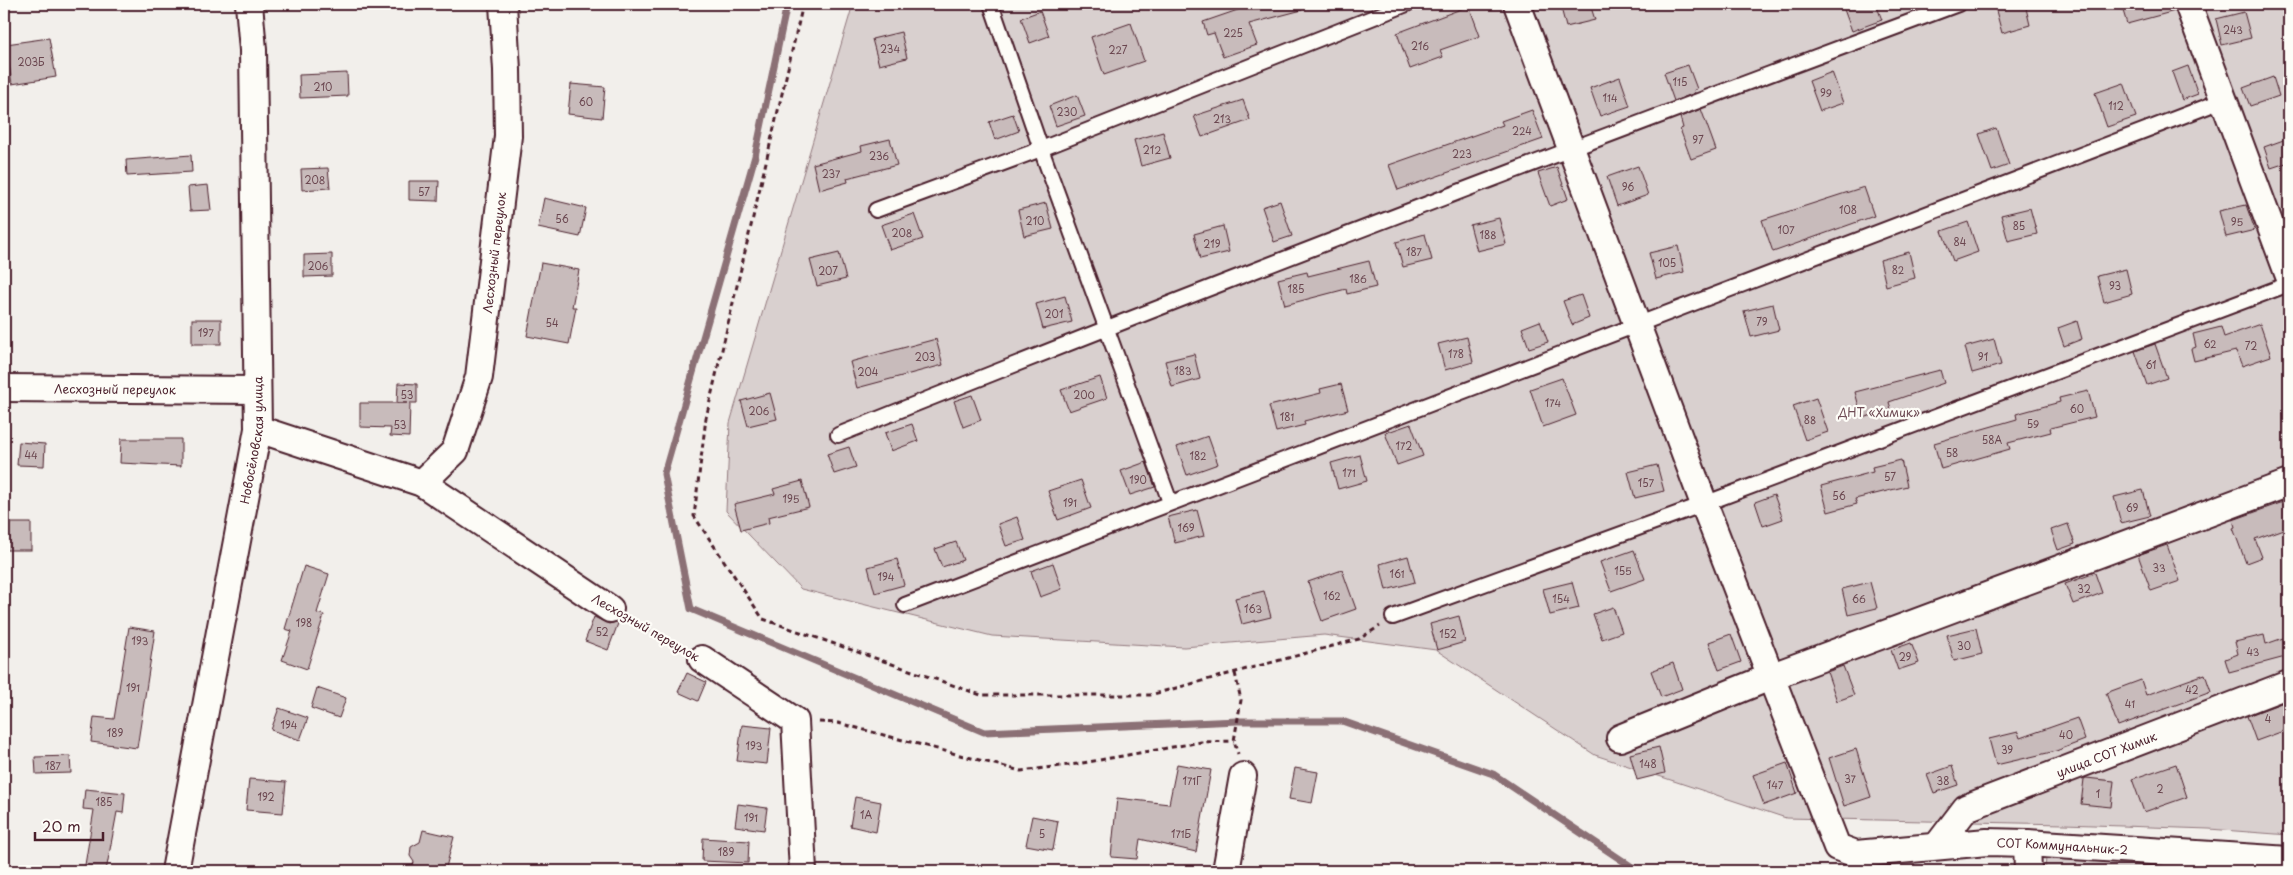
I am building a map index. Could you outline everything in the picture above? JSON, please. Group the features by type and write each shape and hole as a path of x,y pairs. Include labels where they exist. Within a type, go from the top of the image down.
{"street":[{"name":"Новосёловская улица","path":"175,871 258,429 253,50 249,4"},
{"name":"Лесхозный переулок","path":"422,483 455,451 479,377 508,136 503,4"},
{"path":"1517,4 1569,148 1770,677"},
{"path":"2188,4 2289,276"},
{"name":"Лесхозный переулок","path":"4,388 256,390"},
{"name":"Лесхозный переулок","path":"258,429 422,483 610,609"},
{"path":"1620,738 1770,677 2289,483"},
{"name":"Лесхозный переулок","path":"702,659 795,721"},
{"name":"СОТ Коммунальник-2","path":"1770,677 1837,848 1856,854 1987,842 2027,843 2289,860"},
{"name":"улица СОТ Химик","path":"1938,846 1966,808 2289,684"},
{"path":"795,721 803,871"},
{"path":"1226,871 1244,776"},
{"path":"2027,843 2028,871"}],"lane":[{"path":"991,4 1041,150 1170,502"},
{"path":"876,210 1041,150 1407,4"},
{"path":"838,435 1106,328 1569,148 1958,4"},
{"path":"905,605 2224,100"},
{"path":"1393,617 1704,504 2289,284"}],"path":[{"path":"803,4 706,418 694,516 763,619 981,695 1150,695 1359,640 1393,617"},
{"name":"Лесхозный переулок","path":"610,609 702,659"},
{"path":"795,721 838,723 1021,771 1201,742 1234,741 1241,700 1235,673"}],"green space":[{"name":"ДНТ «Химик»","path":"853,4 2289,4 2289,835 2209,829 2064,824 1786,818 1595,755 1436,650 1324,635 1184,647 992,636 801,589 726,511 730,423"},
{"path":"2046,857 2261,871 2045,871"}],"building":[{"path":"1255,4 1301,4 1302,10 1249,24 1257,45 1223,57 1214,33 1207,35 1203,22"},
{"path":"1560,4 1590,4 1595,20 1566,27"},
{"path":"1842,4 1876,4 1882,20 1852,31"},
{"path":"2007,4 2025,4 2030,25 2002,33 1995,7"},
{"path":"2121,4 2173,4 2175,11 2127,24"},
{"path":"1469,6 1480,36 1440,50 1443,57 1410,69 1397,33"},
{"path":"1040,11 1049,36 1030,43 1021,18"},
{"path":"2244,12 2251,38 2222,45 2216,19"},
{"path":"1131,23 1144,61 1104,75 1091,37"},
{"path":"901,32 907,58 879,65 872,39"},
{"path":"49,38 56,77 12,84 6,44"},
{"path":"1688,65 1697,89 1694,90 1695,93 1674,101 1664,73"},
{"path":"2188,66 2198,94 2182,100 2172,72"},
{"path":"1832,72 1843,103 1820,111 1809,81"},
{"path":"347,73 348,96 300,98 299,75"},
{"path":"1620,77 1630,106 1600,116 1590,88"},
{"path":"2273,77 2279,96 2250,106 2243,88"},
{"path":"2124,83 2136,117 2107,127 2095,93"},
{"path":"571,84 605,87 602,118 568,114"},
{"path":"1077,95 1085,116 1056,126 1049,106"},
{"path":"1243,100 1250,120 1202,137 1194,116"},
{"path":"1701,109 1716,150 1691,159 1680,129 1683,128 1680,117"},
{"path":"1532,110 1543,139 1398,190 1389,165 1503,125 1501,121"},
{"path":"1013,114 1019,131 995,140 989,122"},
{"path":"1996,128 2009,165 1992,171 1979,134"},
{"path":"1163,132 1170,158 1141,166 1134,140"},
{"path":"2289,138 2289,162 2271,168 2264,147"},
{"path":"890,139 897,165 847,178 848,182 819,190 813,164 862,151 861,146"},
{"path":"191,155 192,172 127,176 126,160"},
{"path":"1638,166 1648,195 1617,206 1607,177"},
{"path":"1557,167 1568,199 1550,206 1538,173"},
{"path":"328,168 330,188 302,190 301,169"},
{"path":"409,181 439,181 438,201 409,200"},
{"path":"208,185 211,210 190,211 188,187"},
{"path":"1864,187 1874,216 1773,252 1762,220"},
{"path":"544,198 586,208 580,237 538,228"},
{"path":"1280,201 1292,236 1274,242 1262,207"},
{"path":"1046,203 1053,229 1024,236 1018,210"},
{"path":"2246,205 2255,230 2226,237 2219,211"},
{"path":"2030,208 2037,234 2008,241 2001,215"},
{"path":"914,214 923,239 890,250 881,225"},
{"path":"1499,218 1506,244 1477,251 1470,225"},
{"path":"1968,222 1978,252 1953,261 1942,231"},
{"path":"1223,226 1229,252 1200,259 1194,234"},
{"path":"1425,234 1432,260 1403,267 1396,242"},
{"path":"1678,246 1684,272 1656,279 1649,253"},
{"path":"1909,252 1915,278 1886,286 1880,260"},
{"path":"839,253 846,279 817,286 810,260"},
{"path":"332,254 332,276 304,277 304,255"},
{"path":"1369,261 1376,287 1347,294 1346,289 1285,305 1278,279 1307,272 1308,276"},
{"path":"541,263 579,270 572,307 576,307 569,344 527,336"},
{"path":"2126,269 2132,294 2104,302 2097,276"},
{"path":"1581,295 1589,318 1572,325 1563,301"},
{"path":"1065,296 1072,322 1043,329 1036,304"},
{"path":"1773,304 1779,330 1751,337 1744,311"},
{"path":"192,319 221,319 221,344 192,344"},
{"path":"1540,321 1548,342 1529,348 1522,328"},
{"path":"2077,321 2082,339 2064,346 2058,328"},
{"path":"2260,324 2271,356 2242,366 2236,351 2194,361 2191,349 2196,347 2193,334 2221,327 2224,337"},
{"path":"1467,337 1473,362 1445,370 1438,344"},
{"path":"936,339 943,365 857,388 850,362"},
{"path":"1994,339 2001,365 1972,373 1965,347"},
{"path":"2155,344 2167,378 2147,385 2135,351"},
{"path":"1194,354 1200,379 1172,387 1165,361"},
{"path":"1940,370 1944,383 1889,402 1891,410 1862,418 1855,392"},
{"path":"1100,377 1107,398 1069,411 1061,390"},
{"path":"1562,378 1576,415 1543,427 1530,389"},
{"path":"398,383 417,384 417,403 410,403 409,437 390,436 391,428 360,427 360,403 397,403"},
{"path":"1341,384 1348,410 1304,421 1305,425 1276,432 1269,406 1321,393 1320,389"},
{"path":"2088,391 2095,417 2050,428 2051,432 2008,443 2010,449 1941,469 1934,443 2017,419 2016,414 2060,402 2059,398"},
{"path":"770,393 777,419 748,426 741,401"},
{"path":"972,395 981,420 963,427 954,401"},
{"path":"1816,398 1828,432 1805,440 1793,406"},
{"path":"912,424 918,441 891,451 885,433"},
{"path":"1411,424 1423,456 1397,465 1385,433"},
{"path":"1208,436 1218,464 1187,475 1177,447"},
{"path":"121,439 181,439 181,466 120,463"},
{"path":"19,442 45,444 44,466 17,465"},
{"path":"849,447 856,467 834,474 827,454"},
{"path":"1360,455 1367,481 1338,489 1331,463"},
{"path":"1901,460 1907,486 1855,499 1857,504 1828,512 1821,486 1873,472 1872,467"},
{"path":"1146,462 1155,487 1130,495 1121,471"},
{"path":"1657,465 1664,491 1635,498 1628,472"},
{"path":"1081,480 1091,508 1058,520 1048,491"},
{"path":"802,481 809,507 768,517 769,523 741,530 734,504 775,494 773,489"},
{"path":"2143,490 2150,516 2121,523 2114,497"},
{"path":"1774,495 1783,519 1763,526 1755,502"},
{"path":"2286,501 2289,511 2289,527 2255,539 2262,557 2246,563 2233,528 2235,527 2233,520"},
{"path":"1197,510 1204,536 1175,543 1168,517"},
{"path":"1017,517 1025,540 1006,546 998,524"},
{"path":"4,523 31,523 31,550 4,550"},
{"path":"2068,524 2075,544 2058,550 2051,530"},
{"path":"956,542 963,560 942,567 935,549"},
{"path":"2167,545 2180,581 2151,591 2138,555"},
{"path":"1634,550 1645,579 1611,591 1600,562"},
{"path":"1408,556 1415,582 1386,590 1380,564"},
{"path":"897,559 904,585 875,593 868,567"},
{"path":"1053,563 1062,589 1040,597 1031,571"},
{"path":"304,566 329,574 317,613 324,615 307,669 282,660 292,631 285,629"},
{"path":"1342,570 1356,609 1322,621 1308,582"},
{"path":"2095,573 2102,593 2073,604 2065,584"},
{"path":"1572,582 1579,608 1550,615 1543,589"},
{"path":"1870,582 1877,608 1848,615 1842,589"},
{"path":"1264,591 1271,617 1242,624 1235,598"},
{"path":"1613,607 1622,632 1602,639 1593,614"},
{"path":"1459,616 1465,642 1437,650 1430,624"},
{"path":"594,617 609,624 619,621 608,650 585,641"},
{"path":"129,627 155,631 137,748 91,742 94,717 114,719"},
{"path":"1976,628 1982,654 1954,661 1947,635"},
{"path":"1731,634 1741,662 1719,670 1709,642"},
{"path":"2264,635 2266,644 2289,636 2289,656 2229,672 2225,659 2238,654 2235,642"},
{"path":"1911,643 1919,663 1898,670 1891,650"},
{"path":"1673,663 1682,689 1661,697 1651,671"},
{"path":"1843,666 1854,695 1837,701 1827,672"},
{"path":"687,673 706,682 698,701 678,692"},
{"path":"2205,674 2211,692 2118,726 2106,693 2141,680 2146,695"},
{"path":"317,688 346,698 339,718 311,708"},
{"path":"2289,700 2289,729 2256,741 2247,716"},
{"path":"279,708 308,718 300,740 271,730"},
{"path":"2077,718 2085,740 2056,751 1996,765 1989,739 2018,732 2020,738"},
{"path":"742,725 771,728 767,764 737,761"},
{"path":"1659,747 1665,773 1637,780 1630,754"},
{"path":"1856,749 1871,797 1844,806 1829,758"},
{"path":"70,756 71,773 36,774 35,757"},
{"path":"1787,763 1797,793 1764,805 1753,775"},
{"path":"1177,764 1211,770 1196,852 1140,839 1137,859 1111,857 1117,798 1169,804"},
{"path":"2176,764 2187,797 2144,812 2132,779"},
{"path":"1952,766 1958,785 1934,793 1927,775"},
{"path":"1295,768 1318,772 1312,803 1289,799"},
{"path":"249,779 286,782 283,813 246,810"},
{"path":"2084,779 2114,781 2111,807 2081,804"},
{"path":"85,789 125,793 123,813 117,812 106,871 84,871 94,810 83,809"},
{"path":"855,797 881,802 876,832 850,826"},
{"path":"738,804 767,808 764,830 735,826"},
{"path":"1032,816 1058,821 1053,850 1026,845"},
{"path":"423,830 454,837 445,871 411,871 414,862 410,856 411,847 420,842"},
{"path":"703,838 749,841 748,863 702,861"}],"waterway":[{"path":"787,4 755,156 664,474 691,609 984,732 1238,721 1342,721 1493,774 1638,871"}]}
